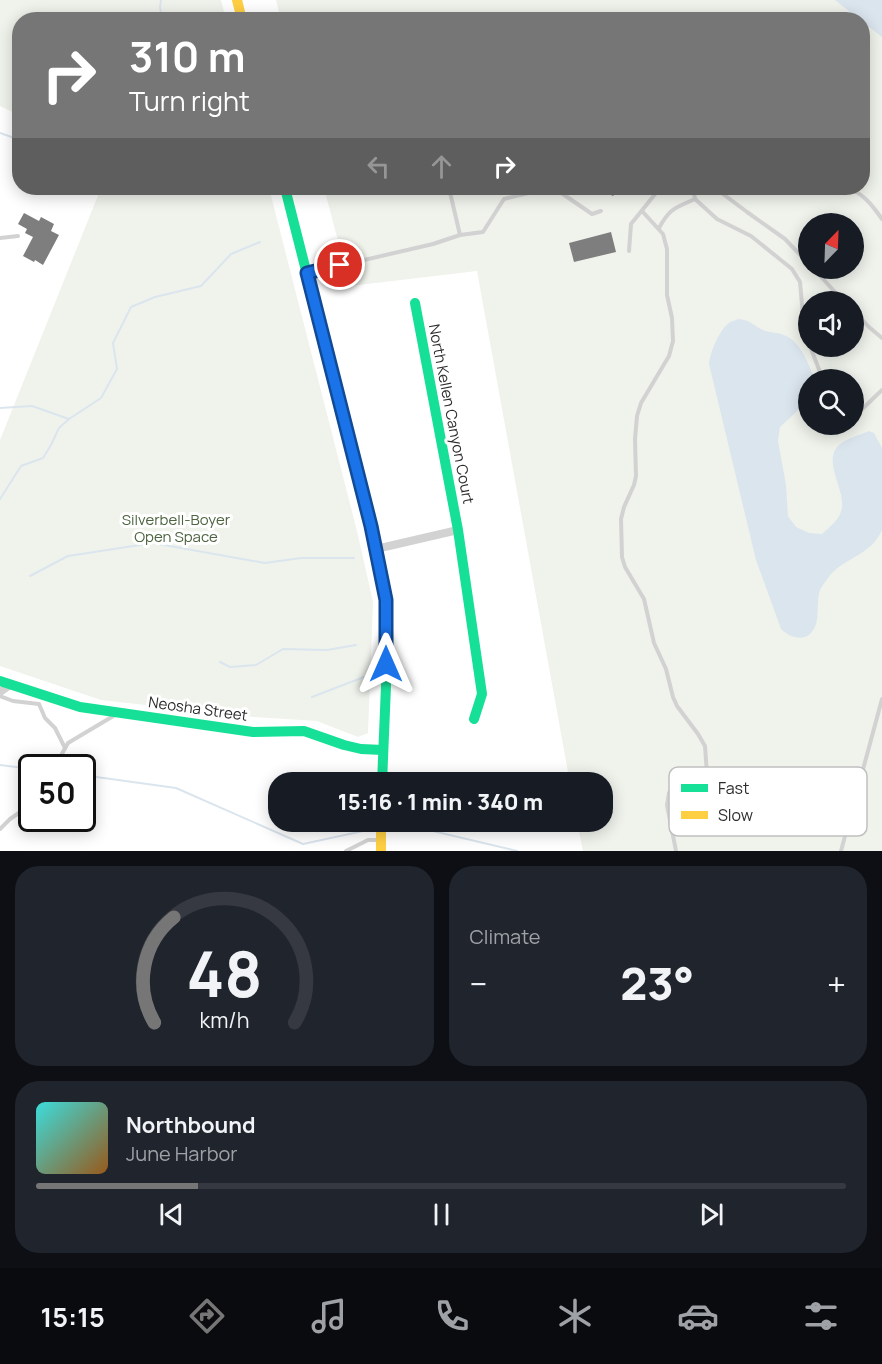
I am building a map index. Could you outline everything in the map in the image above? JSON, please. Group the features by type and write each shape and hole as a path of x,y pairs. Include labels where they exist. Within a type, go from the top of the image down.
{"street":[{"path":"287,195 376,549 386,600 386,686 382,772"},
{"name":"North Kellen Canyon Court","path":"415,303 458,530 482,694 474,719"},
{"path":"376,549 458,530"},
{"path":"0,692 5,683"},
{"name":"Neosha Street","path":"5,683 80,707 253,732 304,731 352,747 383,750"}],"lane":[{"path":"451,195 460,235"},
{"path":"307,273 433,244 460,235 483,232 504,200 523,195"},
{"path":"564,195 592,214 601,211"},
{"path":"629,251 632,224 655,195"},
{"path":"694,195 695,199 717,219 751,236 792,269 801,282 802,291"},
{"path":"724,195 785,238 798,252"},
{"path":"862,195 882,219"},
{"path":"659,228 671,210 695,199"},
{"path":"642,211 663,234 667,249 667,295 672,318 673,341 669,356 641,402 637,416 636,476 621,519 622,557 625,567 644,599 654,643 666,669 673,697 705,746 706,767"},
{"path":"0,238 18,236"},
{"path":"823,279 834,291"},
{"path":"864,322 882,338"},
{"path":"864,407 882,390"},
{"path":"0,696 13,701 39,704 45,718 55,728 65,748"},
{"path":"864,767 882,699"},
{"path":"62,754 68,743 118,713"},
{"path":"669,793 667,805 669,815"},
{"path":"0,829 18,814"},
{"path":"673,836 676,851"},
{"path":"841,851 845,836"},
{"path":"346,851 368,840 381,846"}],"green space":[{"path":"0,0 221,0 224,12 12,12 12,112 0,106"},
{"path":"276,0 882,0 882,851 583,851 579,832 613,832 613,772 568,772 477,271 350,286 326,195 870,195 870,12 279,12"},
{"name":"Silverbell-Boyer Open Space","path":"98,195 271,195 373,602 368,733 358,737 317,721 254,717 101,700 0,666 0,440"}],"shaded area":[{"path":"835,0 882,0 882,37 870,28 870,12 850,12"},
{"path":"738,319 765,331 788,337 798,346 798,357 805,357 811,369 798,369 798,410 780,427 778,441 786,485 788,516 796,527 809,533 822,534 839,516 842,500 833,459 834,452 839,445 869,431 874,433 882,448 882,530 871,546 841,565 826,581 820,590 814,630 803,638 791,636 781,629 756,560 709,364 713,348 729,323"}],"building":[{"path":"24,213 39,221 41,217 54,224 51,231 59,235 43,265 23,256 33,237 25,233 27,229 18,224"},
{"path":"611,232 616,252 574,262 569,243"}],"waterway":[{"path":"161,0 161,12"},
{"path":"0,133 12,137"},
{"path":"0,499 21,466 43,458 59,428 101,398 117,369 113,343 131,307 155,297 201,286 231,254 260,242"},
{"path":"0,408 32,406 69,419"},
{"path":"30,576 68,556 153,543 265,563 301,558 354,558"},
{"path":"220,662 230,667 256,665 283,649 327,650 356,645"},
{"path":"312,697 364,677"},
{"path":"0,765 18,767"},
{"path":"96,777 176,788 268,829"},
{"path":"276,832 303,844 358,832"},
{"path":"437,832 517,851"}],"traffic: fast":[{"path":"287,195 371,526 386,600 382,772"},
{"path":"415,303 458,530 482,694 474,719"},
{"path":"0,681 80,707 253,732 304,731 344,745 361,749 383,750"}],"traffic: slow":[{"path":"237,0 240,12"},
{"path":"381,832 381,851"}],"route":[{"path":"340,265 307,273 371,526 386,600 386,664"}]}
